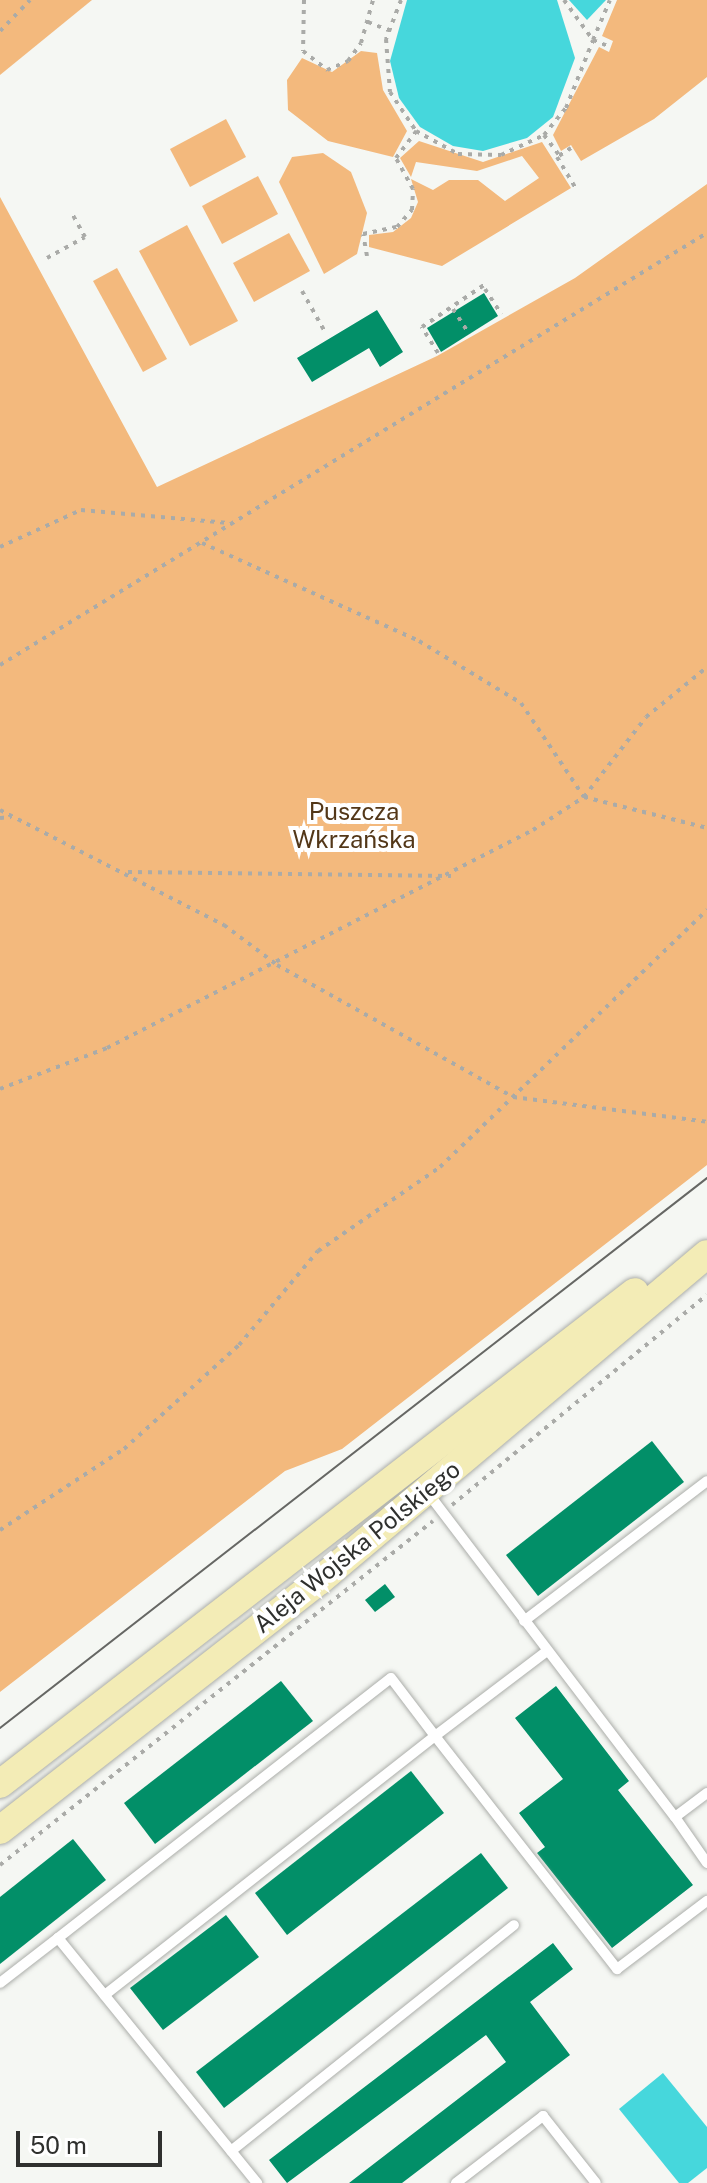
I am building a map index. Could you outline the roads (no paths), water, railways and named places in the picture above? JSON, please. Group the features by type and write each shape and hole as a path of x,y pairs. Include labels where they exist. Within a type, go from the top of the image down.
{"main road":[{"name":"Aleja Wojska Polskiego","path":"0,1784 707,1234"},
{"name":"Aleja Wojska Polskiego","path":"0,1830 427,1491 707,1254"}],"lane":[{"path":"524,1621 707,1481"},
{"path":"427,1491 707,1863"},
{"path":"105,1995 547,1651"},
{"path":"0,1983 391,1678 617,1969 707,1901"},
{"path":"675,1817 707,1793"},
{"path":"231,2151 514,1925"},
{"path":"58,1938 257,2183"},
{"path":"456,2183 543,2116 596,2183"}],"water":[{"path":"407,0 557,0 575,58 553,117 527,138 483,151 453,146 420,127 399,98 390,61"},
{"path":"569,0 606,0 587,20"},
{"path":"663,2073 707,2127 707,2168 688,2183 679,2183 619,2109"}],"tram line":[{"path":"0,1728 707,1178"}],"park label":[{"name":"Puszcza Wkrzańska","path":"354,826"}]}
